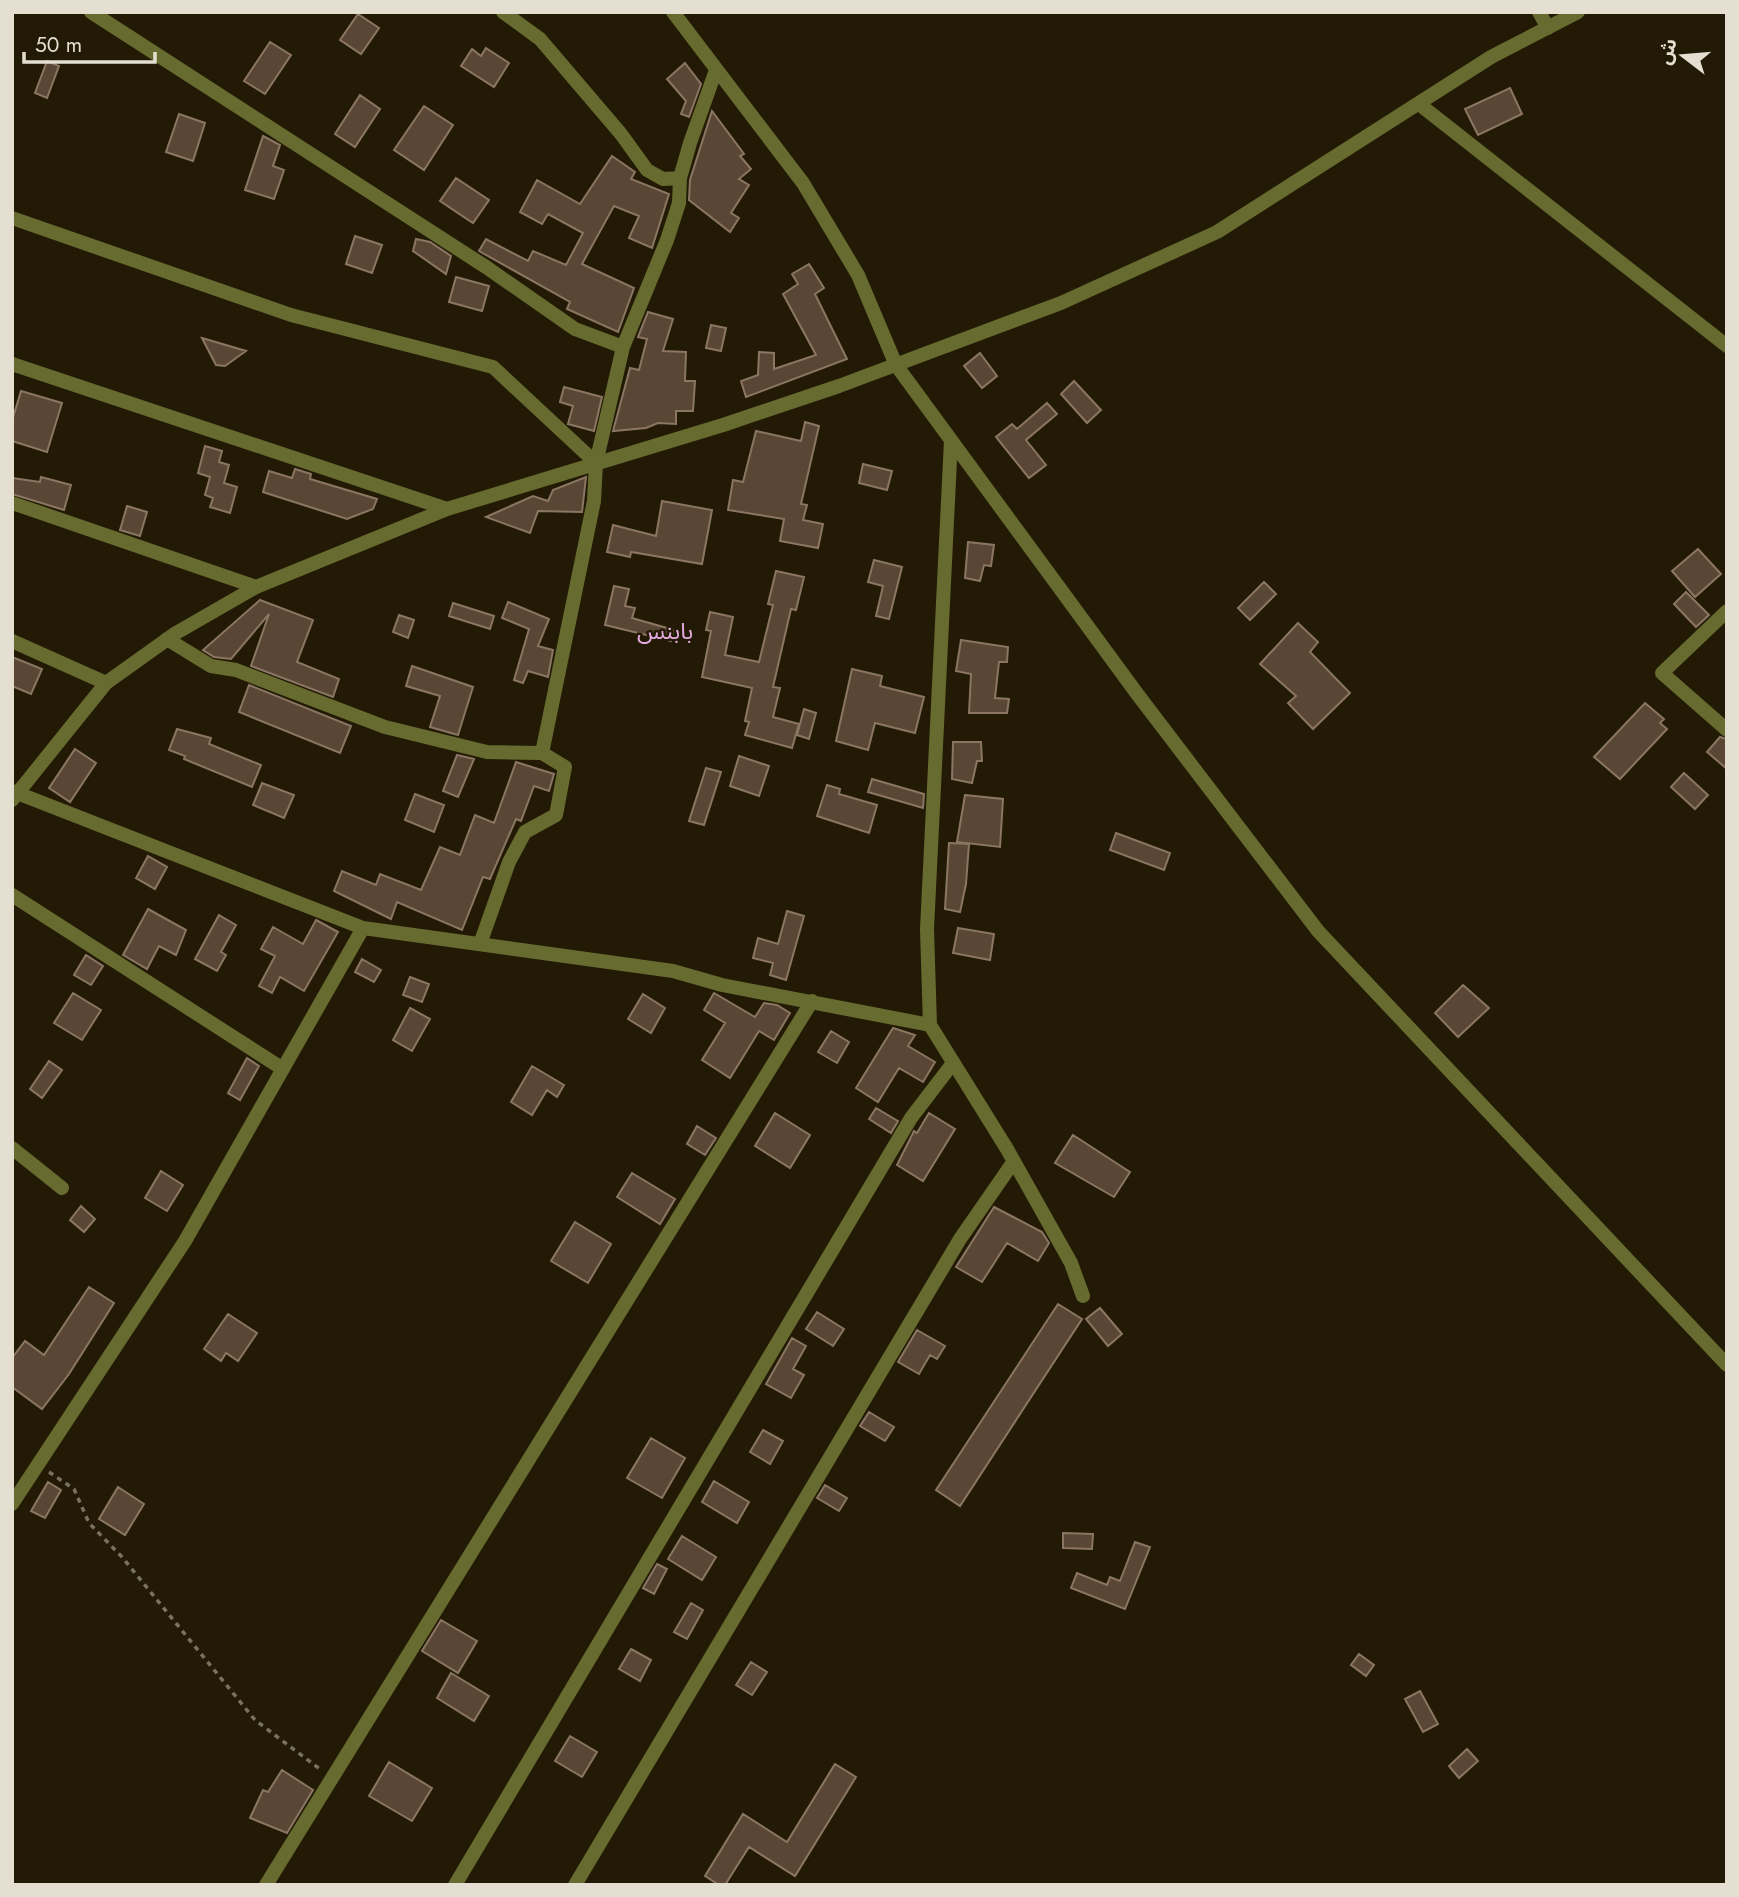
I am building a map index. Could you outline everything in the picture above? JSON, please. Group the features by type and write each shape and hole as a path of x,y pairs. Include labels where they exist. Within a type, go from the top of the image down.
{"street":[{"path":"90,12 486,267 575,329 623,347"},
{"path":"503,12 540,39 621,134 647,170 663,179 680,178"},
{"path":"673,12 803,183 858,275 896,365 1138,695 1318,931 1727,1365"},
{"path":"1539,12 1548,27"},
{"path":"930,1025 722,985 673,971 363,928 14,795 106,683 167,639 256,587 447,509 723,425 896,365 1061,303 1217,232 1490,57 1578,12"},
{"path":"542,753 594,501 596,463 623,347 667,240 679,203 680,178 716,70"},
{"path":"1419,104 1727,346"},
{"path":"12,218 291,315 493,367 596,463"},
{"path":"12,364 447,509"},
{"path":"951,440 927,929 930,1025 1014,1161 1071,1263 1083,1296"},
{"path":"12,503 256,587"},
{"path":"1727,611 1662,673 1727,730"},
{"path":"167,639 211,666 236,670 385,727 487,752 542,753 565,767 556,815 525,832 509,862 480,944"},
{"path":"12,642 106,683"},
{"path":"12,895 283,1069"},
{"path":"12,1504 185,1241 363,928"},
{"path":"266,1885 812,1001"},
{"path":"455,1885 911,1118 953,1063"},
{"path":"12,1148 61,1188"},
{"path":"575,1885 960,1239 1014,1161"}],"path":[{"path":"38,1464 74,1489 89,1523 122,1557 254,1720 331,1778"}],"building":[{"path":"358,14 379,28 361,54 340,40"},
{"path":"270,42 291,55 265,94 244,81"},
{"path":"486,48 509,63 494,87 461,66 472,49 481,56"},
{"path":"47,61 59,66 47,98 35,93"},
{"path":"685,63 701,84 689,117 681,114 686,101 667,79"},
{"path":"1510,88 1522,114 1478,135 1465,109"},
{"path":"360,95 380,109 355,147 335,134"},
{"path":"424,106 453,125 424,170 394,150"},
{"path":"712,111 744,154 740,156 751,169 739,179 749,185 731,213 739,218 730,232 689,200 690,180"},
{"path":"179,114 205,123 193,161 166,152"},
{"path":"263,136 280,145 273,166 284,170 274,199 245,190"},
{"path":"612,156 635,172 631,179 669,194 652,248 629,238 639,216 614,206 582,264 634,288 618,332 567,309 570,302 479,251 486,239 528,261 533,251 566,265 583,233 548,214 542,224 520,212 537,180 580,204"},
{"path":"456,178 489,200 473,223 440,201"},
{"path":"355,236 382,245 372,273 346,264"},
{"path":"416,239 430,242 451,256 446,274 413,251"},
{"path":"809,264 824,288 815,294 847,359 746,397 741,381 758,375 759,352 774,353 774,369 816,355 783,294 798,284 792,274"},
{"path":"456,277 489,286 482,311 449,302"},
{"path":"648,312 673,319 663,351 686,352 685,381 695,381 693,411 676,411 676,424 658,423 646,428 613,431 630,368 639,370 647,339 638,337"},
{"path":"711,325 726,328 721,351 706,348"},
{"path":"202,338 246,351 225,366 216,365"},
{"path":"980,353 997,376 982,388 964,366"},
{"path":"1074,381 1101,410 1087,423 1061,394"},
{"path":"564,387 602,397 594,431 568,424 573,406 560,402"},
{"path":"21,391 62,403 47,452 12,441 12,421"},
{"path":"1047,403 1057,414 1026,440 1046,465 1029,478 996,437 1012,424 1017,429"},
{"path":"805,422 819,426 801,504 807,505 803,520 823,524 818,548 780,541 784,519 728,510 733,480 743,482 756,431 801,441"},
{"path":"205,446 222,451 219,462 229,465 224,483 237,487 230,513 210,507 213,498 205,495 210,477 198,473"},
{"path":"863,464 892,471 887,490 859,483"},
{"path":"295,469 311,474 310,479 377,499 373,509 347,519 263,492 269,471 292,478"},
{"path":"41,477 71,485 64,510 12,494 12,478 40,482"},
{"path":"586,477 582,512 538,511 530,533 486,517 533,496 548,501 553,490"},
{"path":"662,501 712,510 702,564 631,552 630,557 607,552 613,525 656,536"},
{"path":"127,506 147,512 140,536 120,530"},
{"path":"968,542 994,545 991,566 984,565 980,581 965,578"},
{"path":"1698,549 1721,574 1695,597 1672,571"},
{"path":"874,560 902,567 889,619 876,616 883,586 868,582"},
{"path":"776,571 804,577 796,610 791,609 773,687 780,688 773,717 799,724 792,748 745,735 752,688 702,677 711,631 706,630 710,612 733,617 725,655 759,662 773,605 768,604"},
{"path":"1264,582 1276,594 1250,620 1238,608"},
{"path":"614,586 629,589 625,606 635,608 632,618 674,630 671,641 605,625"},
{"path":"1686,592 1709,615 1696,627 1674,604"},
{"path":"260,600 313,620 297,662 339,679 333,697 251,666 269,614 231,659 214,657 203,650"},
{"path":"508,602 549,619 538,646 553,650 548,677 528,671 523,683 514,680 529,629 502,618"},
{"path":"453,603 494,616 490,629 449,616"},
{"path":"399,615 414,620 408,638 393,632"},
{"path":"1298,623 1318,642 1310,652 1350,693 1313,729 1288,703 1296,696 1260,664"},
{"path":"961,640 1008,647 1007,662 999,662 995,698 1009,699 1007,713 969,713 971,674 956,671"},
{"path":"12,657 42,669 31,694 12,686"},
{"path":"412,666 473,687 458,735 430,727 440,696 406,686"},
{"path":"852,669 882,676 880,686 924,697 915,733 875,723 868,750 836,741"},
{"path":"249,685 351,726 340,753 239,712"},
{"path":"1645,703 1664,719 1660,723 1667,729 1620,779 1594,757"},
{"path":"804,709 816,713 809,739 797,735"},
{"path":"177,729 211,738 209,744 261,765 252,787 184,759 185,756 169,750"},
{"path":"1720,737 1727,739 1727,769 1707,752"},
{"path":"953,742 981,742 982,761 977,761 972,783 952,779"},
{"path":"75,749 96,763 70,802 49,788"},
{"path":"457,755 474,759 458,797 443,791"},
{"path":"739,756 769,766 759,796 730,786"},
{"path":"516,762 554,774 549,791 534,786 521,821 516,819 490,879 483,877 462,930 397,902 391,919 334,891 342,871 376,885 380,874 421,890 440,847 460,855 475,815 494,823"},
{"path":"706,768 721,772 704,825 689,821"},
{"path":"1684,773 1708,795 1695,809 1671,787"},
{"path":"872,779 924,794 923,808 868,792"},
{"path":"262,783 294,795 284,818 253,805"},
{"path":"827,785 840,789 839,794 877,805 869,833 817,816"},
{"path":"415,794 444,805 434,832 405,820"},
{"path":"965,795 1003,799 1000,847 957,842"},
{"path":"1116,833 1170,853 1164,870 1110,850"},
{"path":"949,843 969,844 966,884 960,912 945,909"},
{"path":"148,856 167,867 155,889 136,878"},
{"path":"148,909 186,930 176,955 159,946 147,969 123,955"},
{"path":"787,911 804,916 786,980 770,975 773,963 753,958 758,938 778,944"},
{"path":"219,915 236,925 221,952 226,955 217,971 195,959"},
{"path":"316,920 338,932 304,991 280,977 272,993 259,986 275,956 261,949 273,927 303,944"},
{"path":"958,928 994,934 990,960 953,953"},
{"path":"86,955 103,966 91,985 74,975"},
{"path":"362,959 381,970 374,982 355,972"},
{"path":"410,977 429,984 422,1002 403,995"},
{"path":"1463,985 1489,1008 1458,1037 1435,1013"},
{"path":"73,993 101,1010 82,1040 54,1023"},
{"path":"714,993 755,1017 764,1003 777,1005 790,1013 774,1040 759,1031 730,1078 702,1060 725,1023 704,1010"},
{"path":"643,994 665,1008 651,1033 628,1019"},
{"path":"410,1008 430,1019 412,1051 393,1040"},
{"path":"893,1028 915,1035 908,1046 935,1062 923,1082 899,1068 878,1102 856,1088"},
{"path":"831,1031 849,1042 837,1063 818,1052"},
{"path":"247,1058 259,1066 240,1100 228,1093"},
{"path":"49,1061 62,1070 42,1098 30,1089"},
{"path":"532,1066 564,1085 557,1097 547,1090 532,1115 511,1102"},
{"path":"876,1108 898,1121 891,1133 869,1119"},
{"path":"775,1113 810,1135 790,1168 755,1146"},
{"path":"929,1113 955,1129 923,1181 897,1165 914,1131 917,1133"},
{"path":"697,1126 716,1138 705,1155 687,1144"},
{"path":"1073,1135 1130,1172 1114,1197 1055,1163"},
{"path":"161,1171 183,1185 167,1211 145,1198"},
{"path":"632,1173 675,1199 660,1224 617,1197"},
{"path":"81,1206 95,1219 84,1232 70,1220"},
{"path":"994,1207 1042,1232 1049,1243 1038,1261 1007,1243 982,1282 956,1267"},
{"path":"575,1222 611,1244 588,1283 551,1261"},
{"path":"89,1287 114,1303 69,1374 42,1409 12,1387 12,1358 25,1341 44,1355"},
{"path":"1058,1304 1082,1319 960,1506 936,1490"},
{"path":"1100,1308 1122,1334 1108,1346 1086,1319"},
{"path":"817,1312 844,1329 833,1346 806,1329"},
{"path":"228,1314 257,1333 238,1361 226,1353 221,1361 204,1349"},
{"path":"917,1330 945,1346 937,1359 930,1355 919,1374 898,1362"},
{"path":"792,1338 806,1346 793,1369 804,1375 791,1398 766,1384"},
{"path":"869,1412 894,1427 885,1441 860,1426"},
{"path":"763,1430 783,1441 770,1464 750,1452"},
{"path":"651,1438 685,1458 662,1498 627,1478"},
{"path":"714,1481 749,1502 737,1523 702,1502"},
{"path":"48,1482 61,1490 45,1518 31,1511"},
{"path":"825,1485 847,1498 839,1511 817,1498"},
{"path":"118,1487 144,1504 125,1535 99,1519"},
{"path":"1063,1533 1093,1534 1092,1549 1063,1548"},
{"path":"682,1536 716,1557 702,1580 668,1559"},
{"path":"1135,1542 1150,1547 1125,1609 1071,1588 1077,1573 1107,1585 1110,1577 1120,1581"},
{"path":"657,1564 667,1569 654,1594 643,1588"},
{"path":"691,1603 703,1610 687,1639 674,1632"},
{"path":"441,1620 477,1641 458,1673 422,1651"},
{"path":"631,1649 651,1660 640,1681 619,1669"},
{"path":"1359,1654 1374,1665 1366,1676 1351,1665"},
{"path":"751,1662 767,1672 752,1695 736,1685"},
{"path":"451,1673 489,1696 474,1721 437,1698"},
{"path":"1420,1691 1438,1724 1423,1732 1405,1699"},
{"path":"570,1736 597,1752 582,1777 555,1761"},
{"path":"1467,1749 1478,1761 1459,1778 1449,1766"},
{"path":"389,1762 432,1788 412,1821 369,1796"},
{"path":"835,1764 856,1777 795,1876 749,1847 725,1885 719,1885 705,1876 743,1814 787,1842"},
{"path":"282,1770 313,1790 287,1833 250,1818 263,1790 268,1792"}],"district":[{"name":"بابنس","path":"665,631"}]}
